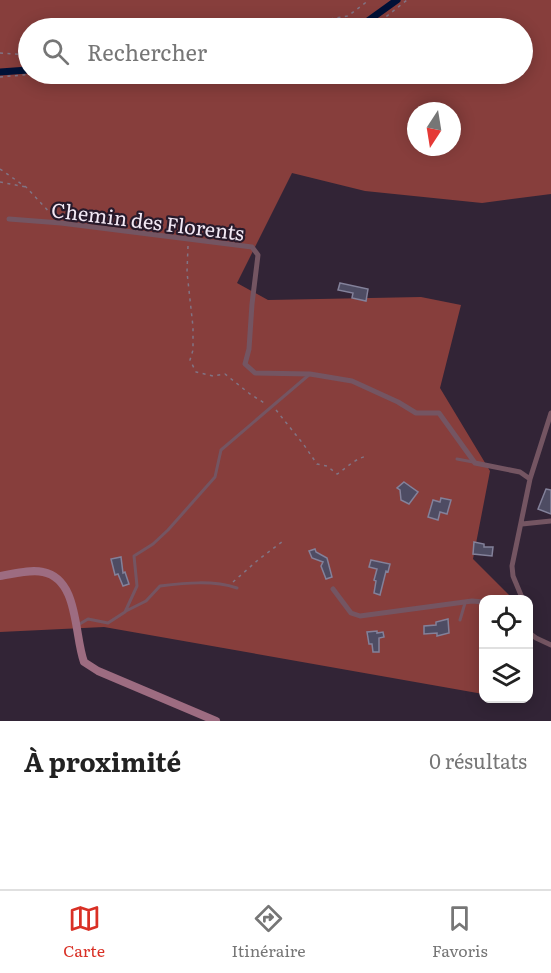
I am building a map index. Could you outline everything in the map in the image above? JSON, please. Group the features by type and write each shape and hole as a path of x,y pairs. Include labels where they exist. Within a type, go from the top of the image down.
{"street":[{"name":"Chemin des Florents","path":"9,219 61,223 252,247 258,255 249,349 245,364 255,373 310,374 352,381 416,413 440,413 475,463"},
{"path":"521,595 512,571 530,479 551,413"},
{"path":"475,463 520,472 530,479"},
{"path":"522,524 551,521"},
{"path":"0,576 32,571 53,576 62,583 72,604 84,662 216,721"},
{"path":"333,589 351,613 360,616 479,602"},
{"path":"533,636 551,645"}],"lane":[{"path":"125,612 137,586 134,556 153,544 189,508 215,477 221,450 310,374"},
{"path":"457,459 475,463"},
{"path":"76,626 88,619 108,623 146,601 160,586 195,582 207,585 226,584 237,588"},
{"path":"460,620 466,602"}],"path":[{"path":"336,18 348,16 369,0"},
{"path":"384,18 407,0"},
{"path":"0,53 18,54"},
{"path":"0,76 18,75"},
{"path":"0,169 26,188 61,223"},
{"path":"0,182 26,188"},
{"path":"188,239 188,272 193,327 193,350 190,360 196,372 213,376 225,374 250,394 271,406 284,418 290,430 317,464 327,466 337,474 356,459 367,456"},
{"path":"226,584 233,582 283,541"}],"shaded area":[{"path":"0,0 551,0 551,194 482,203 365,191 292,173 237,283 268,300 421,297 461,305 440,388 490,471 473,559 509,595 479,595 479,693 104,627 0,632"}],"building":[{"path":"340,283 368,289 366,301 352,298 353,293 338,290"},
{"path":"404,482 418,492 409,504 401,500 400,490 397,488"},
{"path":"546,489 551,490 551,514 538,509"},
{"path":"441,498 451,500 447,514 440,512 438,520 428,517 433,500 440,502"},
{"path":"474,542 484,544 484,547 493,547 492,556 473,554"},
{"path":"315,549 327,558 332,577 326,579 321,566 323,562 312,558 309,551"},
{"path":"121,557 123,573 125,572 129,584 123,586 118,574 115,575 111,559"},
{"path":"371,560 390,564 380,595 374,593 377,569 369,567"},
{"path":"448,619 449,633 437,636 437,633 424,634 424,626 436,625 436,622"},
{"path":"377,631 377,633 383,632 384,637 379,638 379,652 373,652 367,632"}],"waterway":[{"path":"372,18 397,0"},
{"path":"0,72 18,71"}]}
